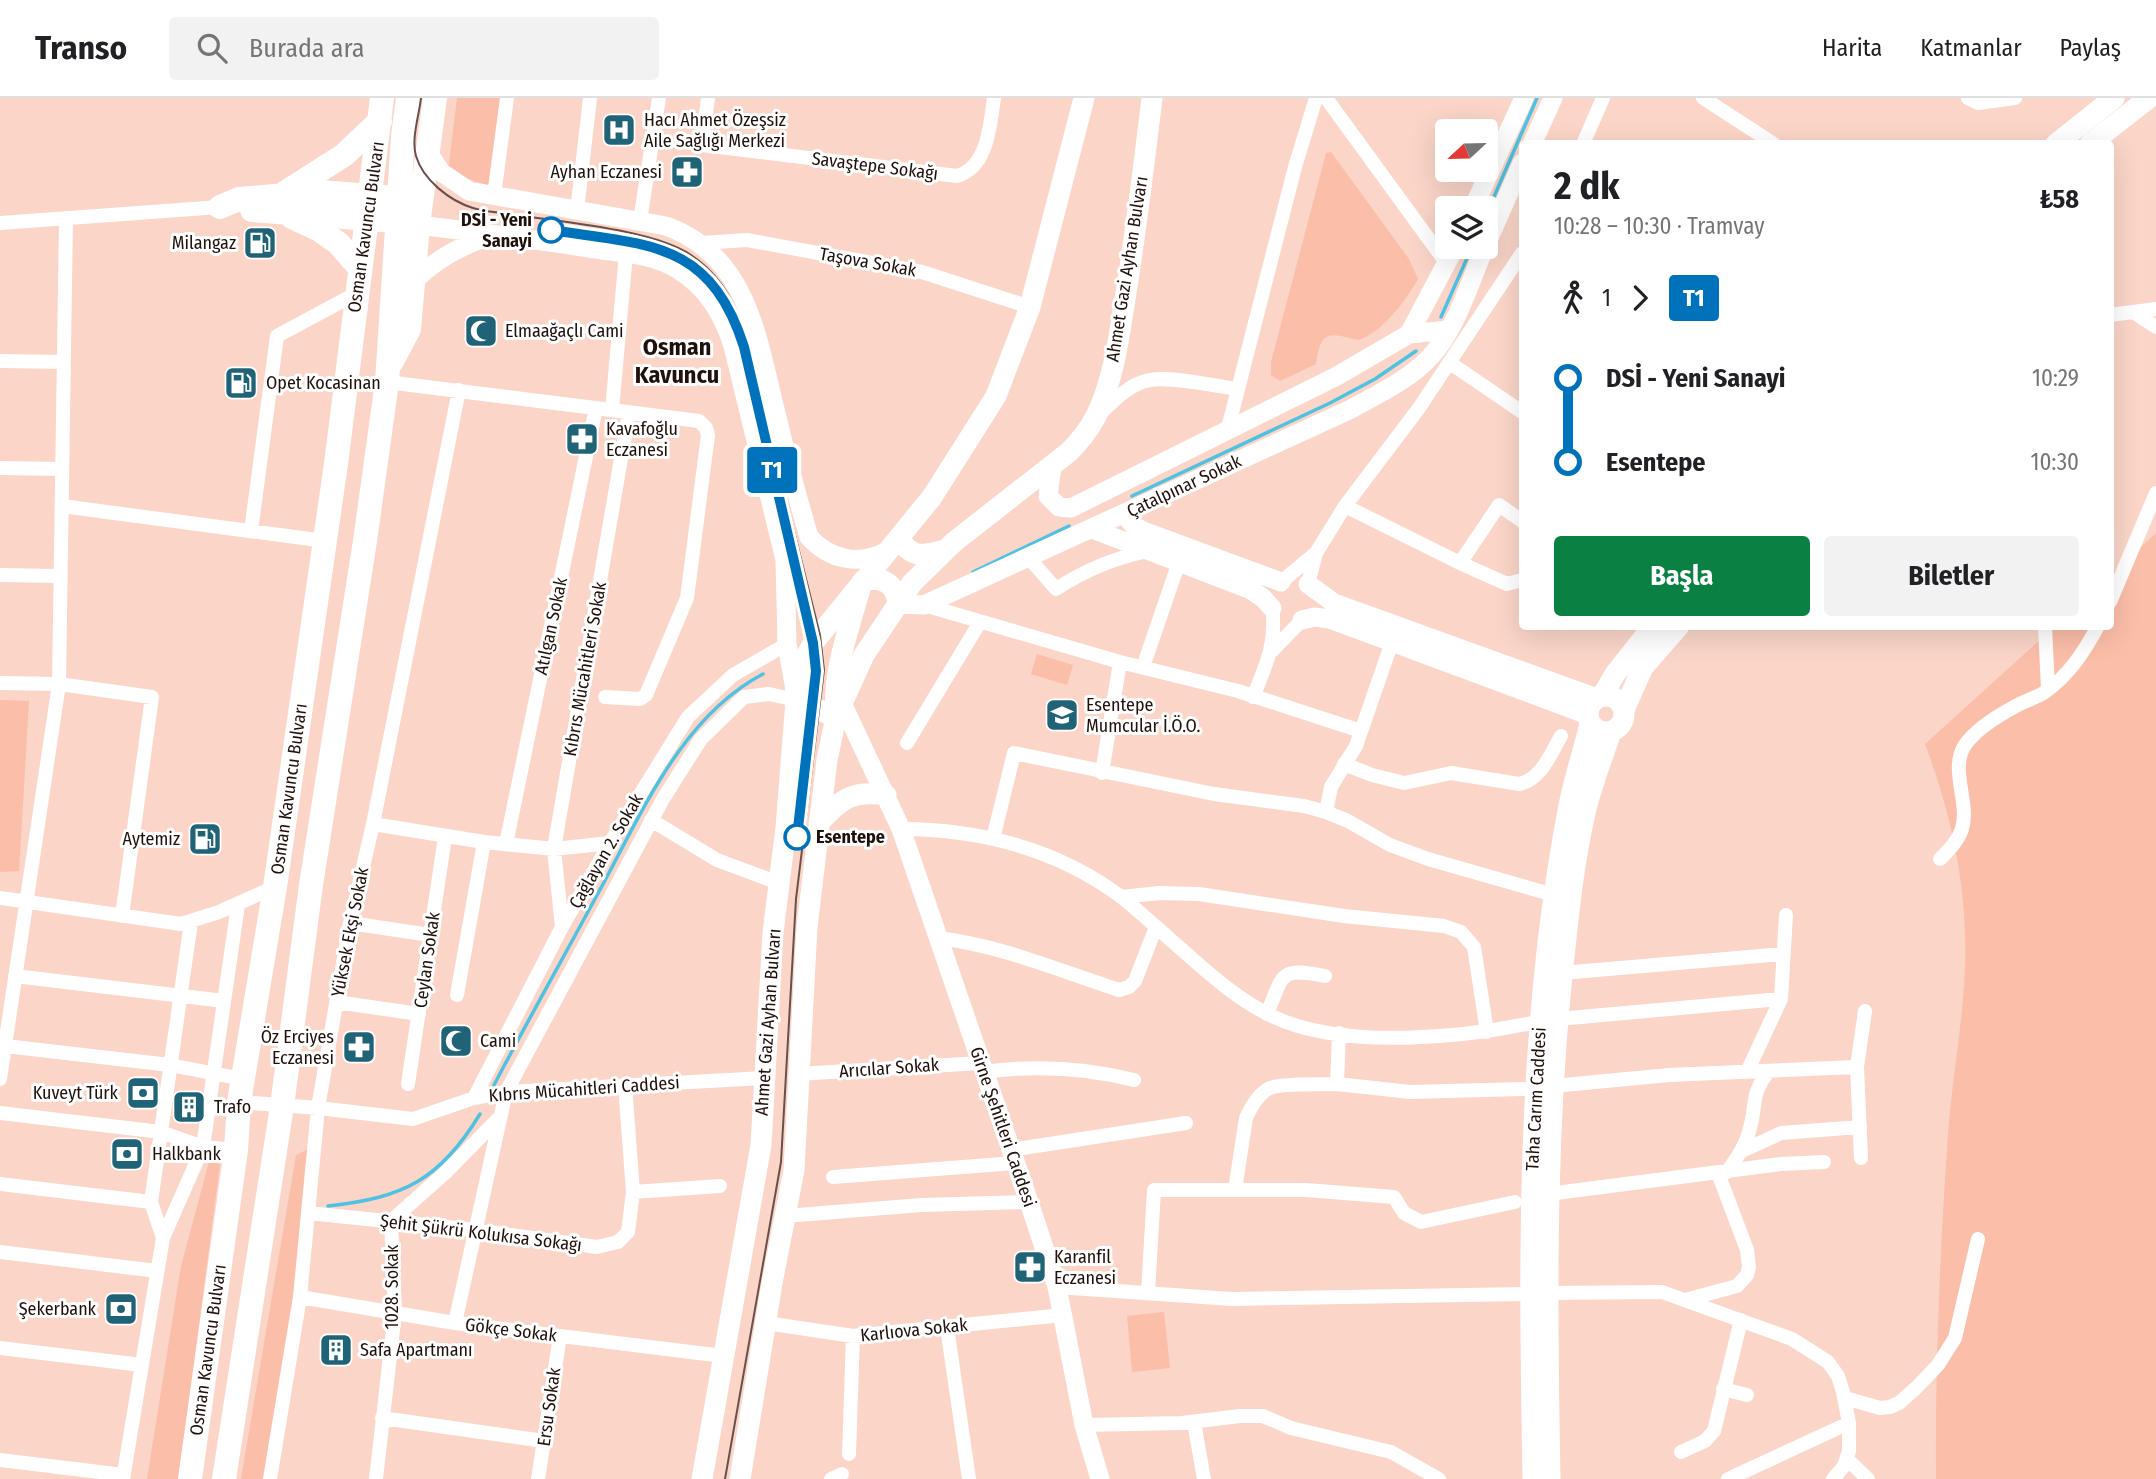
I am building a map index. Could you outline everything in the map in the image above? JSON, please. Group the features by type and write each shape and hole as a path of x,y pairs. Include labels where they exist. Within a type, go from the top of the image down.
{"highway":[{"name":"Osman Kavuncu Bulvarı","path":"408,98 403,136 411,197"},
{"path":"387,374 409,329 414,281 408,224 411,197 427,150 436,100"},
{"name":"Osman Kavuncu Bulvarı","path":"190,1479 236,1150 241,1090 275,887 325,541 381,109"},
{"path":"281,203 344,155 381,109"},
{"path":"220,207 239,199 281,203 319,192 408,224"},
{"path":"369,208 411,197"},
{"path":"281,203 338,243 360,268"},
{"name":"Osman Kavuncu Bulvarı","path":"224,1479 282,1106 311,885 363,554 408,224"}],"main road":[{"name":"Ahmet Gazi Ayhan Bulvarı","path":"702,1479 761,1144 773,933 798,677 806,655 932,497 996,396 1030,307 1084,98"},
{"name":"Ahmet Gazi Ayhan Bulvarı","path":"740,1479 794,1170 806,939 827,760 839,710 864,655 912,583 977,523 1052,467 1082,438 1095,419 1108,381 1121,326 1137,226 1152,98"},
{"path":"2061,140 2114,98"},
{"path":"2095,140 2149,98"},
{"path":"893,545 915,554 946,550"},
{"path":"796,700 839,710 836,691 842,656 862,582 871,579 886,581 897,593 898,604"},
{"name":"Taha Carım Caddesi","path":"1550,1479 1531,1182 1549,1020 1554,895 1568,809 1594,708 1615,674 1650,630"},
{"path":"1624,710 1614,697 1594,708 1599,731 1611,732 1620,727 1624,710 1643,667 1675,630"},
{"name":"Taha Carım Caddesi","path":"1533,1479 1539,1293 1548,1194 1553,1086 1549,1020 1562,973 1567,922 1585,812 1611,732"},
{"path":"819,823 834,806 855,794 883,789"}],"street":[{"path":"494,196 507,98"},
{"path":"577,211 590,98"},
{"path":"640,221 659,98"},
{"name":"Savaştepe Sokağı","path":"708,98 702,145 957,176 973,167 982,152 989,131 994,98"},
{"path":"1227,432 1295,167 1316,98"},
{"path":"1326,98 1435,236"},
{"path":"1479,196 1524,98"},
{"path":"1534,140 1553,98"},
{"path":"1585,140 1603,98"},
{"path":"1703,98 1768,140"},
{"path":"1968,98 1978,103 2015,98"},
{"path":"427,150 441,172 469,191 640,221 679,230 701,243 727,270 748,309 809,537 828,553 843,559 861,560 893,545"},
{"name":"Çatalpınar Sokak","path":"1498,217 1519,170"},
{"path":"0,223 220,207"},
{"path":"0,1079 59,684 66,218"},
{"path":"408,224 498,234 653,258 688,276 707,294 725,323 736,359 785,560 788,644 796,700"},
{"path":"414,281 428,266 461,246 498,234"},
{"name":"Taşova Sokak","path":"701,243 747,240 922,271 1030,307"},
{"path":"612,410 626,254"},
{"path":"1308,584 1316,553 1345,506 1397,438 1519,258"},
{"path":"1409,334 1449,259"},
{"name":"Çatalpınar Sokak","path":"898,604 924,605 1371,398 1424,363 1438,348 1449,330 1479,259"},
{"path":"251,531 277,336 357,293"},
{"path":"2114,314 2156,309"},
{"path":"2133,312 2156,327"},
{"path":"1409,334 1449,330 1469,333"},
{"name":"Çatalpınar Sokak","path":"1052,467 1048,496 1059,508 1071,509 1337,376 1409,334"},
{"path":"0,361 64,362"},
{"path":"1450,362 1519,410"},
{"path":"387,374 459,390 699,421 706,428 708,435 687,598 646,695 640,699 605,697"},
{"path":"1095,419 1117,398 1150,380 1238,389"},
{"name":"Yüksek Ekşi Sokak","path":"270,1479 300,1297 318,1108 336,1002 459,390"},
{"name":"Atılgan Sokak","path":"506,844 596,408"},
{"name":"Kıbrıs Mücahitleri Sokak","path":"562,927 554,849 629,412"},
{"path":"0,468 62,469"},
{"path":"2114,592 2156,493"},
{"path":"1460,563 1499,505 1519,519"},
{"path":"62,506 325,541"},
{"path":"1345,506 1507,584 1519,581"},
{"path":"1124,514 1134,526 1143,531 1281,582 1294,578 1308,584 1334,603 1594,708"},
{"path":"1092,529 1251,590 1263,597 1282,619 1295,622 1314,617 1330,619 1594,708"},
{"path":"1028,558 1056,589 1101,565 1150,551"},
{"path":"1253,697 1272,651 1275,624 1272,593 1316,553"},
{"path":"1143,667 1179,562"},
{"path":"0,575 61,576"},
{"path":"1272,651 1308,616 1315,603 1308,584"},
{"path":"924,605 1120,662 1253,697 1361,731"},
{"path":"907,743 980,622"},
{"path":"2045,630 2048,689"},
{"path":"1940,859 1953,846 1962,829 1965,811 1960,760 1968,742 1989,723 2048,689 2067,674 2096,630"},
{"path":"1326,812 1331,787 1356,746 1392,642"},
{"name":"Çağlayan 2. Sokak","path":"474,1098 562,927 688,717 733,675 788,644"},
{"path":"1102,773 1120,662"},
{"path":"0,683 59,684 152,697 122,916"},
{"name":"Çağlayan 2. Sokak","path":"455,1323 506,1092 651,820 701,739 744,697 769,694 796,700"},
{"name":"Girne Şehitleri Caddesi","path":"839,710 848,747 883,789 901,829 1029,1202 1057,1287 1084,1425 1100,1479"},
{"path":"1344,764 1371,775 1404,783 1451,773 1519,784 1525,783 1541,770 1561,736"},
{"path":"993,838 1014,753 1214,794 1304,806 1348,821 1390,845 1428,859 1554,895"},
{"path":"651,820 718,860 779,883"},
{"path":"373,824 484,842 554,849 610,843"},
{"path":"901,829 949,831 993,838 1062,862 1121,897 1231,991 1267,1014 1303,1028 1407,1037 1487,1032 1549,1020 1781,999"},
{"name":"Ceylan Sokak","path":"408,1084 445,836"},
{"path":"457,995 484,842"},
{"path":"0,898 181,925 238,905 275,887"},
{"path":"1121,897 1159,893 1199,894 1344,916 1450,927 1466,936 1474,947 1487,1032"},
{"path":"0,1460 123,1477 163,1237 203,1147 238,905"},
{"path":"1746,1072 1781,999 1786,915"},
{"path":"163,1237 150,1202 191,922"},
{"path":"350,923 430,935"},
{"path":"938,938 999,951 1119,990 1129,987 1135,981 1156,927"},
{"path":"1562,973 1784,954"},
{"path":"1267,1014 1280,982 1287,974 1297,970 1325,976"},
{"path":"15,976 224,1001"},
{"path":"336,1002 419,1014"},
{"path":"1861,1158 1857,1068 1865,1012"},
{"path":"1337,1084 1339,1033"},
{"name":"Kıbrıs Mücahitleri Caddesi","path":"5,1046 170,1065 213,1073 241,1090 282,1106 412,1119 474,1098 506,1092 764,1078"},
{"name":"Arıcılar Sokak","path":"798,1074 1068,1068 1133,1080"},
{"path":"1553,1086 1669,1075 1857,1068"},
{"path":"1723,1173 1742,1151 1751,1127 1753,1101 1758,1084 1769,1071"},
{"path":"1235,1190 1246,1118 1260,1096 1271,1087 1337,1084 1410,1092 1523,1089"},
{"name":"Şehit Şükrü Kolukısa Sokağı","path":"308,1213 475,1230 604,1247 618,1242 628,1231 633,1192 625,1085"},
{"path":"0,1113 160,1132 203,1147 236,1150"},
{"path":"391,1221 446,1172 501,1116"},
{"path":"833,1177 1012,1157 1186,1123"},
{"path":"1742,1151 1781,1133 1860,1127"},
{"path":"1548,1194 1781,1164 1824,1162"},
{"path":"1684,1300 1737,1286 1747,1275 1747,1250 1723,1173"},
{"path":"0,1184 150,1202"},
{"path":"633,1192 720,1186"},
{"path":"1149,1293 1154,1190 1306,1190 1394,1197 1404,1213 1420,1222 1515,1202"},
{"path":"786,1216 921,1205 1029,1202"},
{"name":"1028. Sokak","path":"376,1479 395,1312 391,1221"},
{"path":"1845,1398 1880,1408 1890,1407 1899,1403 1917,1387 1938,1364 1955,1338 1978,1239"},
{"path":"0,1252 157,1270"},
{"path":"1057,1287 1232,1300 1662,1292 1792,1339 1828,1362 1838,1376 1849,1423 1847,1459 1833,1479"},
{"name":"Gökçe Sokak","path":"300,1297 455,1323 723,1356"},
{"name":"Karlıova Sokak","path":"766,1323 853,1336 1063,1315"},
{"path":"1681,1452 1710,1437 1716,1424 1741,1320"},
{"path":"947,1327 969,1479"},
{"name":"Ersu Sokak","path":"538,1479 560,1336"},
{"path":"849,1454 853,1336"},
{"path":"0,1348 142,1365"},
{"path":"1723,1389 1748,1395"},
{"path":"1084,1425 1194,1422 1263,1416 1291,1428 1391,1452 1439,1479"},
{"path":"382,1418 544,1441"},
{"path":"1194,1422 1204,1479"},
{"path":"1728,1479 1849,1423"},
{"path":"1847,1459 1856,1479"},
{"path":"1847,1459 1868,1479"}],"shaded area":[{"path":"457,98 501,98 489,186 448,172"},
{"path":"1331,152 1409,259 1418,279 1400,306 1376,331 1358,340 1328,336 1321,344 1316,364 1280,381 1271,375 1271,362 1326,153"},
{"path":"2156,533 2156,1479 1936,1479 1937,1350 1943,1221 1950,1114 1964,988 1965,938 1956,854 1943,798 1925,744 2051,630 2114,630 2114,571"},
{"path":"1037,654 1073,665 1067,685 1031,674"},
{"path":"0,700 29,701 19,871 0,872"},
{"path":"313,1147 279,1408 267,1479 241,1479 296,1155"},
{"path":"209,1162 220,1164 179,1479 147,1479 181,1266"},
{"path":"1164,1312 1170,1368 1132,1372 1127,1316"}],"waterway":[{"path":"1494,196 1537,98"},
{"path":"1441,317 1467,259"},
{"path":"1132,496 1330,403 1375,379 1416,351"},
{"path":"973,572 1069,526"},
{"path":"494,1085 664,772 708,716 734,693 763,674"},
{"path":"328,1206 378,1198 417,1182 450,1155 480,1114"}],"tram line":[{"path":"421,98 415,135 416,156 431,181 455,200 482,210 604,228 653,239 691,255 709,269 723,286 743,327 820,635 824,670 796,899 781,1162 725,1479"},
{"name":"T1","path":"551,230 666,250 695,266 720,295 734,320 744,347 813,643 816,671 797,837"}],"place":[{"name":"Hacı Ahmet Özeşsiz Aile Sağlığı Merkezi","path":"619,130"},
{"name":"Ayhan Eczanesi","path":"687,172"},
{"name":"DSİ - Yeni Sanayi","path":"551,230"},
{"name":"Milangaz","path":"260,243"},
{"name":"Elmaağaçlı Cami","path":"481,331"},
{"name":"Opet Kocasinan","path":"241,383"},
{"name":"Kavafoğlu Eczanesi","path":"582,439"},
{"name":"Esentepe Mumcular İ.Ö.O.","path":"1062,715"},
{"name":"Esentepe","path":"797,837"},
{"name":"Aytemiz","path":"205,839"},
{"name":"Cami","path":"456,1041"},
{"name":"Öz Erciyes Eczanesi","path":"359,1047"},
{"name":"Kuveyt Türk","path":"143,1093"},
{"name":"Trafo","path":"189,1107"},
{"name":"Halkbank","path":"127,1154"},
{"name":"Karanfil Eczanesi","path":"1030,1267"},
{"name":"Şekerbank","path":"121,1309"},
{"name":"Safa Apartmanı","path":"336,1350"}],"district":[{"name":"Osman Kavuncu","path":"677,361"}]}
